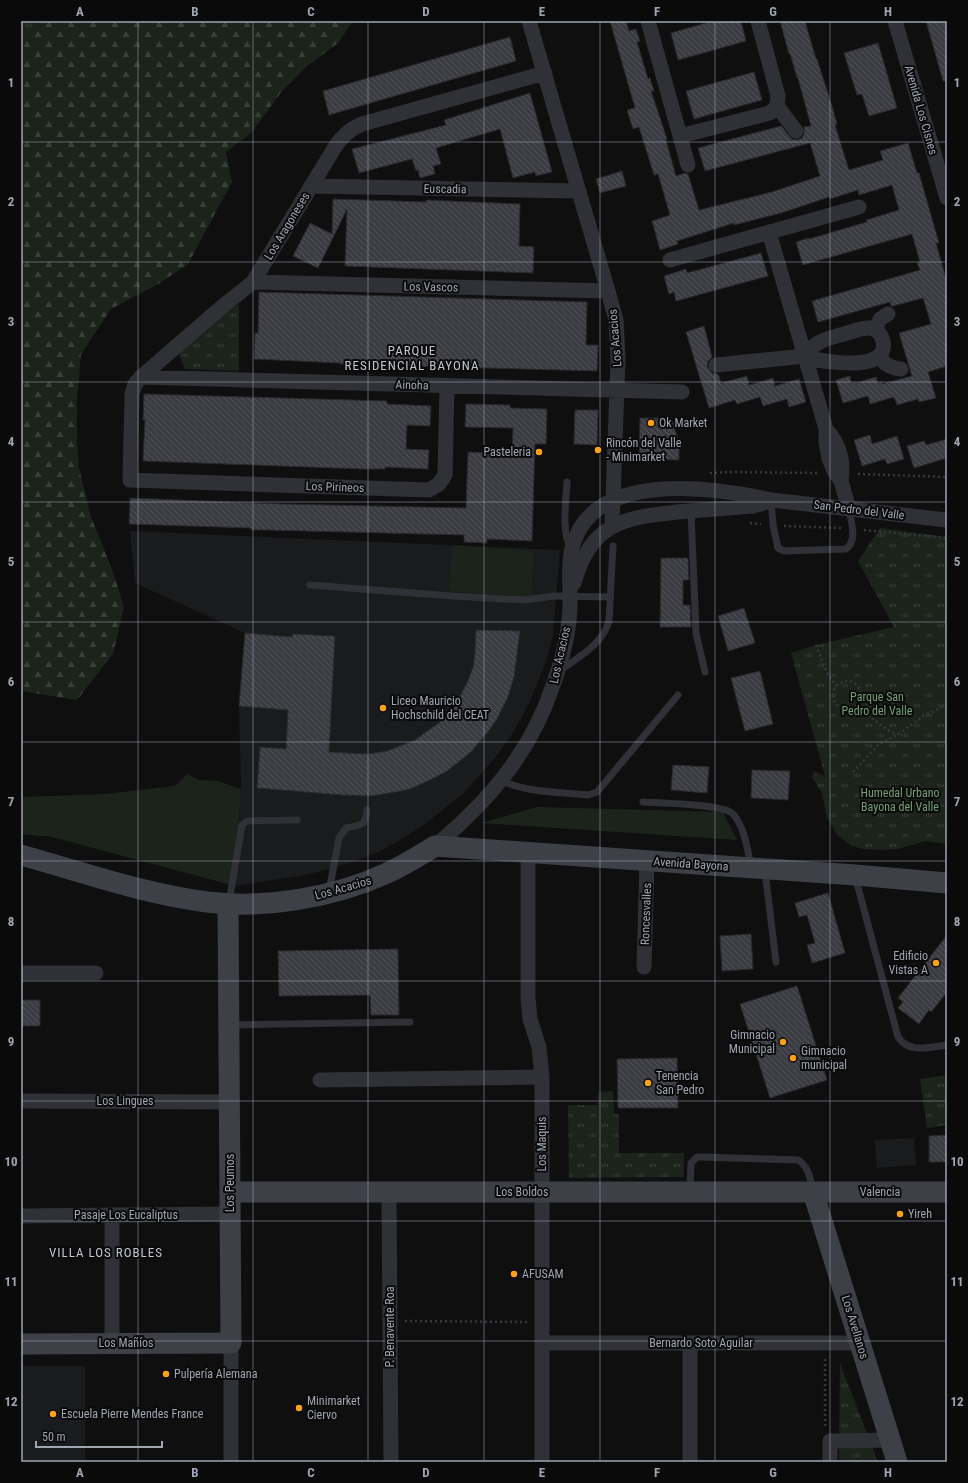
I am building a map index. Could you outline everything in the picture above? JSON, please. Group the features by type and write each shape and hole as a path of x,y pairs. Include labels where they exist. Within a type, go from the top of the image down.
{"street":[{"name":"Los Acacios","path":"21,855 156,893 187,899 228,904 256,903 290,900 328,893 384,875 410,862 435,846 480,806 512,767 533,733 544,710 557,672 565,641 570,596 569,580 571,550 577,534 585,521 599,507 613,500 618,338 616,320 608,291 529,21"},
{"path":"680,136 770,113 777,106 778,96 758,21"},
{"name":"Avenida Los Cisnes","path":"896,21 947,198"},
{"path":"651,22 688,165"},
{"name":"Los Aragoneses","path":"130,480 132,394 135,384 141,377 223,306 253,282 340,138 354,128 545,73"},
{"path":"777,106 796,131"},
{"name":"Euscadia","path":"311,186 579,191"},
{"path":"670,260 859,207"},
{"path":"769,232 826,429 832,435 839,449 842,462 840,476 849,509"},
{"name":"Los Vascos","path":"253,282 608,291"},
{"path":"875,330 880,319 888,314"},
{"path":"716,365 805,356 827,362 862,363 870,362 880,356 884,345 882,337 875,330 867,328 822,340 811,347 805,356"},
{"path":"880,356 886,364 896,369 901,369"},
{"name":"Ainoha","path":"141,377 682,392"},
{"name":"Los Pirineos","path":"130,480 429,490 439,484 445,475 447,386"},
{"name":"San Pedro del Valle","path":"613,500 626,495 648,490 723,492 771,500 947,520"},
{"path":"680,490 686,511"},
{"path":"612,526 613,500"},
{"name":"San Pedro del Valle","path":"570,596 576,574 587,550 599,536 612,526 637,518 686,511 753,506 771,500"},
{"name":"Avenida Bayona","path":"435,846 855,875 947,883"},
{"name":"Los Maquis","path":"528,852 528,998 530,1019 540,1054 542,1078 542,1462"},
{"name":"Roncesvalles","path":"644,967 647,861"},
{"name":"Los Peumos","path":"228,904 231,1462"},
{"path":"21,973 96,973"},
{"path":"320,1080 542,1078"},
{"name":"Los Lingues","path":"21,1101 229,1102"},
{"name":"Los Boldos","path":"230,1192 813,1192"},
{"name":"P. Benavente Roa","path":"389,1192 391,1462"},
{"name":"Valencia","path":"813,1192 947,1192"},
{"name":"Los Avellanos","path":"813,1192 897,1462"},
{"name":"Pasaje Los Eucaliptus","path":"21,1216 230,1214"},
{"path":"112,1215 112,1344"},
{"name":"Los Mañíos","path":"21,1344 231,1343"},
{"name":"Bernardo Soto Aguilar","path":"542,1343 860,1343"},
{"path":"690,1343 690,1462"},
{"path":"830,1462 830,1441 890,1440"}],"lane":[{"path":"567,482 565,533 571,550"},
{"path":"771,500 773,525 778,548 784,551 846,549 853,539 853,529 849,509"},
{"path":"686,511 696,633 704,672"},
{"path":"557,672 600,640 604,633 609,621 612,546"},
{"path":"310,585 516,600 533,600 554,596 610,597"},
{"path":"501,780 525,789 588,795 594,794 678,695"},
{"path":"643,802 714,807 732,812 741,826 758,868 776,962"},
{"path":"328,893 339,838 346,828 362,825 366,820 367,810"},
{"path":"228,904 242,825 247,821 297,820"},
{"path":"855,875 898,1037 904,1045 916,1048 947,1045"},
{"path":"229,1026 410,1022"},
{"path":"690,1192 691,1163 697,1157 702,1157 798,1160 807,1168 813,1192"}],"path":[{"path":"708,473 755,472 840,476 947,477"},
{"path":"743,523 853,529 947,538"},
{"path":"816,645 827,673 836,686"},
{"path":"849,681 857,686 861,695 859,703 856,706 846,710 837,706 833,698 833,690 836,686 840,683 849,681"},
{"path":"853,772 879,744 899,734 923,716 947,705"},
{"path":"856,706 890,732 899,734"},
{"path":"390,1321 542,1322"},
{"path":"825,1342 825,1431 826,1436 830,1441"}],"shaded area":[{"name":"Liceo Mauricio Hochschild del CEAT","path":"130,531 560,550 553,636 546,661 526,709 514,731 499,753 465,792 425,824 378,852 352,862 300,876 235,886 241,789 239,706 245,633 135,583"},
{"path":"914,1138 916,1165 877,1168 875,1140"},
{"name":"Escuela Pierre Mendes France","path":"21,1366 85,1366 85,1462 21,1462"}],"green space":[{"path":"21,21 353,21 338,43 306,67 282,91 252,132 226,152 232,182 188,264 160,283 111,309 81,354 77,401 77,444 79,468 91,517 112,569 124,607 113,654 77,700 21,691"},
{"path":"21,21 42,21 21,38"},
{"path":"239,304 239,371 185,369 177,349 207,324"},
{"name":"Parque San Pedro del Valle","path":"880,528 947,537 947,844 925,841 898,849 881,850 863,849 852,846 837,835 827,818 822,793 812,777 814,771 825,776 791,653 816,645 894,627 858,561"},
{"path":"452,545 534,551 531,597 449,591"},
{"path":"187,774 199,780 218,781 241,789 235,886 52,837 21,834 21,797 105,794 175,786"},
{"path":"537,807 723,812 737,840 481,823"},
{"path":"947,1075 947,1125 927,1128 920,1079"},
{"path":"613,1091 614,1114 619,1114 619,1153 684,1153 684,1177 569,1178 568,1105 598,1105 598,1092"},
{"path":"840,1363 878,1462 839,1462"}],"building":[{"path":"610,21 626,21 629,31 636,29 640,41 637,42 648,79 650,78 654,91 651,91 667,139 666,140 676,176 685,173 688,174 699,210 772,192 820,176 810,143 705,171 698,148 781,126 792,139 797,140 802,138 804,134 804,127 811,126 780,21 805,21 832,106 837,124 835,125 849,170 883,160 880,151 908,143 917,173 919,173 939,243 936,243 947,282 947,366 928,372 936,398 919,402 918,399 897,405 894,397 870,404 868,396 843,403 836,380 850,376 851,383 856,383 876,377 878,383 882,382 882,384 912,376 899,333 931,324 923,298 893,306 891,306 890,302 818,322 812,301 920,270 917,263 920,262 912,234 803,265 796,242 867,222 866,220 899,210 892,185 859,195 858,190 830,199 829,197 781,213 734,225 734,223 677,241 678,244 660,250 652,221 670,215 658,174 654,175 639,127 633,129 627,110 635,108"},
{"path":"713,21 741,21 746,41 678,60 671,33"},
{"path":"926,21 947,21 947,81 943,81"},
{"path":"510,37 516,61 329,115 323,91"},
{"path":"878,43 897,108 869,116 862,94 857,95 844,53"},
{"path":"754,72 762,100 694,119 686,91"},
{"path":"530,93 552,172 536,176 535,172 513,178 500,129 436,148 441,164 433,166 435,174 420,178 418,170 416,171 412,159 359,173 352,149 446,125 444,120"},
{"path":"622,171 626,186 600,193 596,179"},
{"path":"333,199 426,202 426,200 520,204 519,246 534,247 533,273 345,266 347,209 318,268 293,256 310,223 332,234"},
{"path":"761,253 768,276 676,301 674,292 669,294 664,276 686,269 687,273"},
{"path":"259,292 587,302 586,345 598,345 597,371 340,364 254,359 255,333 258,333"},
{"path":"704,326 712,357 708,361 707,366 712,373 719,376 721,383 747,376 749,385 773,378 775,386 799,379 806,402 789,407 787,399 763,406 760,397 737,404 735,400 709,408 686,332"},
{"path":"144,394 387,401 387,404 431,406 430,426 407,425 406,449 429,450 428,469 385,467 385,469 363,469 143,461 145,420 143,420"},
{"path":"466,404 510,405 510,408 547,409 546,444 535,444 532,541 487,539 487,543 464,542 464,535 251,530 251,528 129,524 130,498 282,504 466,508 468,452 512,454 513,428 465,427"},
{"path":"575,410 598,410 597,445 574,444"},
{"path":"640,418 672,418 679,444 679,460 639,459"},
{"path":"870,435 872,444 897,436 904,459 887,464 885,459 862,466 854,440"},
{"path":"947,439 947,458 914,468 907,446 924,441 926,445"},
{"path":"661,558 688,558 689,580 683,580 683,605 690,605 691,627 660,627"},
{"path":"744,608 755,643 728,651 718,616"},
{"path":"476,630 520,631 514,677 508,697 497,719 470,753 447,771 410,789 370,796 257,788 260,747 286,749 288,710 239,706 245,633 292,637 293,634 335,636 329,752 368,754 387,751 415,740 440,722 454,708 468,681 473,667"},
{"path":"760,671 773,724 745,731 731,678"},
{"path":"673,765 709,767 707,793 671,790"},
{"path":"752,770 790,771 788,800 751,798"},
{"path":"828,893 845,953 812,963 807,945 815,943 807,915 799,917 795,903"},
{"path":"751,934 753,969 722,971 720,936"},
{"name":"Edificio Vistas A","path":"947,935 947,992 931,1012 929,1010 919,1024 898,1008 903,1002 898,998"},
{"path":"398,949 399,1015 371,1015 370,995 279,996 278,951"},
{"name":"Gimnacio Municipal","path":"797,986 827,1080 770,1098 740,1004"},
{"path":"21,1000 40,1000 40,1026 21,1026"},
{"name":"Tenencia San Pedro","path":"677,1058 678,1108 618,1108 617,1059"},
{"path":"947,1135 947,1162 929,1162 929,1136"}],"place":[{"name":"Ok Market","path":"651,423"},
{"name":"Rincón del Valle - Minimarket","path":"598,450"},
{"name":"Pasteleria","path":"539,452"},
{"name":"Liceo Mauricio Hochschild del CEAT","path":"383,708"},
{"name":"Edificio Vistas A","path":"936,963"},
{"name":"Gimnacio Municipal","path":"783,1042"},
{"name":"Gimnacio municipal","path":"793,1058"},
{"name":"Tenencia San Pedro","path":"648,1083"},
{"name":"Yireh","path":"900,1214"},
{"name":"AFUSAM","path":"514,1274"},
{"name":"Pulpería Alemana","path":"166,1374"},
{"name":"Minimarket Ciervo","path":"299,1408"},
{"name":"Escuela Pierre Mendes France","path":"53,1414"}],"district":[{"name":"PARQUE RESIDENCIAL BAYONA","path":"412,358"},
{"name":"VILLA LOS ROBLES","path":"106,1252"}],"park label":[{"name":"Humedal Urbano Bayona del Valle","path":"900,800"}]}
